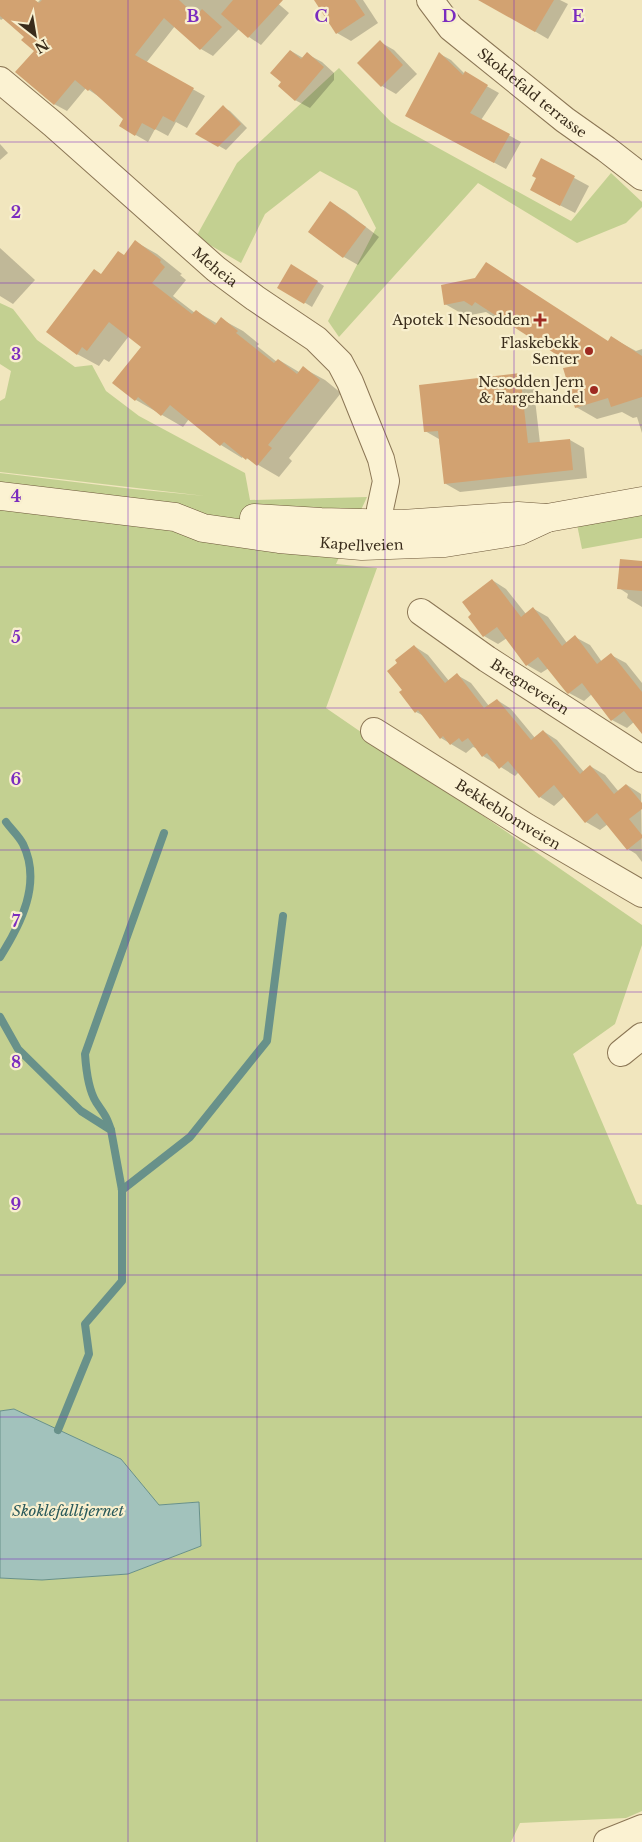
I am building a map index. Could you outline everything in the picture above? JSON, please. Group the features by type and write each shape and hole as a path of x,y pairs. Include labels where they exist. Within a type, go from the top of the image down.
{"main road":[{"name":"Kapellveien","path":"0,496 175,518 203,514 392,531 518,516 547,518 642,501"}],"street":[{"name":"Skoklefald terrasse","path":"430,0 451,28 559,116 642,177"},
{"name":"Meheia","path":"0,80 54,125 216,269 326,347 340,363 350,382 381,460 386,481 399,498 402,510 392,531"},
{"name":"Bregneveien","path":"421,612 487,660 642,759"},
{"name":"Bekkeblomveien","path":"374,731 527,827 642,894"},
{"path":"621,1052 642,1036"},
{"path":"606,1842 642,1828"}],"green space":[{"path":"339,68 391,122 571,221 611,173 642,202 642,207 626,223 577,243 478,183 339,337 328,321 376,228 357,191 320,171 265,214 241,263 196,237 237,163"},
{"path":"0,303 13,309 37,340 75,367 92,365 106,391 139,416 245,473 250,500 367,497 336,564 377,568 326,708 642,925 642,945 615,1024 573,1054 637,1204 642,1205 642,1811 626,1818 520,1823 511,1842 0,1842 0,1578 42,1580 128,1574 201,1546 199,1502 159,1505 121,1459 14,1409 0,1411 0,473 205,496 0,472 0,401 5,398 11,371 0,364"},
{"path":"642,488 642,538 582,549 572,500"}],"water":[{"name":"Skoklefalltjernet","path":"14,1409 121,1459 159,1505 199,1502 201,1546 128,1574 42,1580 0,1578 0,1411"}],"building":[{"path":"0,0 35,0 39,3 42,0 179,0 196,16 202,9 222,27 200,50 164,18 135,55 194,88 174,122 163,116 155,130 142,123 135,136 119,126 123,119 90,89 88,91 75,80 54,105 15,72 34,51 21,40 24,37 0,16"},
{"path":"233,0 283,0 248,38 221,14"},
{"path":"314,0 355,0 365,15 336,34"},
{"path":"478,0 554,0 535,32"},
{"path":"380,40 403,65 381,87 357,63"},
{"path":"290,50 301,59 307,52 324,67 295,101 278,86 281,82 270,73"},
{"path":"439,52 463,75 465,71 488,85 470,113 510,134 494,163 405,116"},
{"path":"223,105 241,124 218,147 195,134"},
{"path":"541,158 575,176 560,206 530,190 536,178 532,176"},
{"path":"330,201 366,227 343,258 308,232"},
{"path":"135,240 161,260 160,262 165,267 152,283 192,314 196,310 215,325 221,317 238,331 236,333 274,363 278,359 297,374 303,366 320,380 268,445 272,448 257,466 247,458 246,460 224,442 220,446 170,405 161,416 138,397 135,401 112,383 141,347 109,322 87,351 82,347 77,355 46,332 94,269 101,274 118,251 124,255"},
{"name":"Flaskebekk Senter","path":"486,262 608,341 611,336 642,356 642,397 611,407 608,398 575,408 563,368 574,366 475,302 472,306 464,301 444,305 441,285 475,278"},
{"path":"291,264 318,281 304,304 277,288"},
{"path":"520,373 528,443 570,439 573,470 444,484 438,431 424,432 419,385"},
{"path":"620,559 642,561 642,591 617,589"},
{"path":"492,579 521,617 533,607 562,646 575,635 597,664 611,653 642,692 642,734 624,711 611,721 582,683 568,694 538,657 526,666 497,627 483,637 468,617 471,614 462,602"},
{"path":"414,645 445,683 457,673 484,708 497,699 531,740 543,730 580,774 590,765 614,794 626,784 642,803 642,809 629,819 642,835 642,838 627,850 597,813 585,823 554,785 539,798 508,761 499,769 487,753 482,757 468,738 462,742 459,738 450,745 443,736 440,739 418,710 415,713 399,692 402,690 387,671 397,663 395,660"}],"waterway":[{"path":"0,957 22,917 30,888 28,859 23,844 6,822"},
{"path":"111,1130 91,1091 85,1054 164,833"},
{"path":"122,1190 190,1137 267,1041 283,916"},
{"path":"0,1017 18,1049 81,1111 111,1130 122,1190 122,1281 85,1324 89,1354 58,1430"}],"place":[{"name":"Apotek 1 Nesodden","path":"540,320"},
{"name":"Flaskebekk Senter","path":"589,351"},
{"name":"Nesodden Jern & Fargehandel","path":"594,390"}]}
